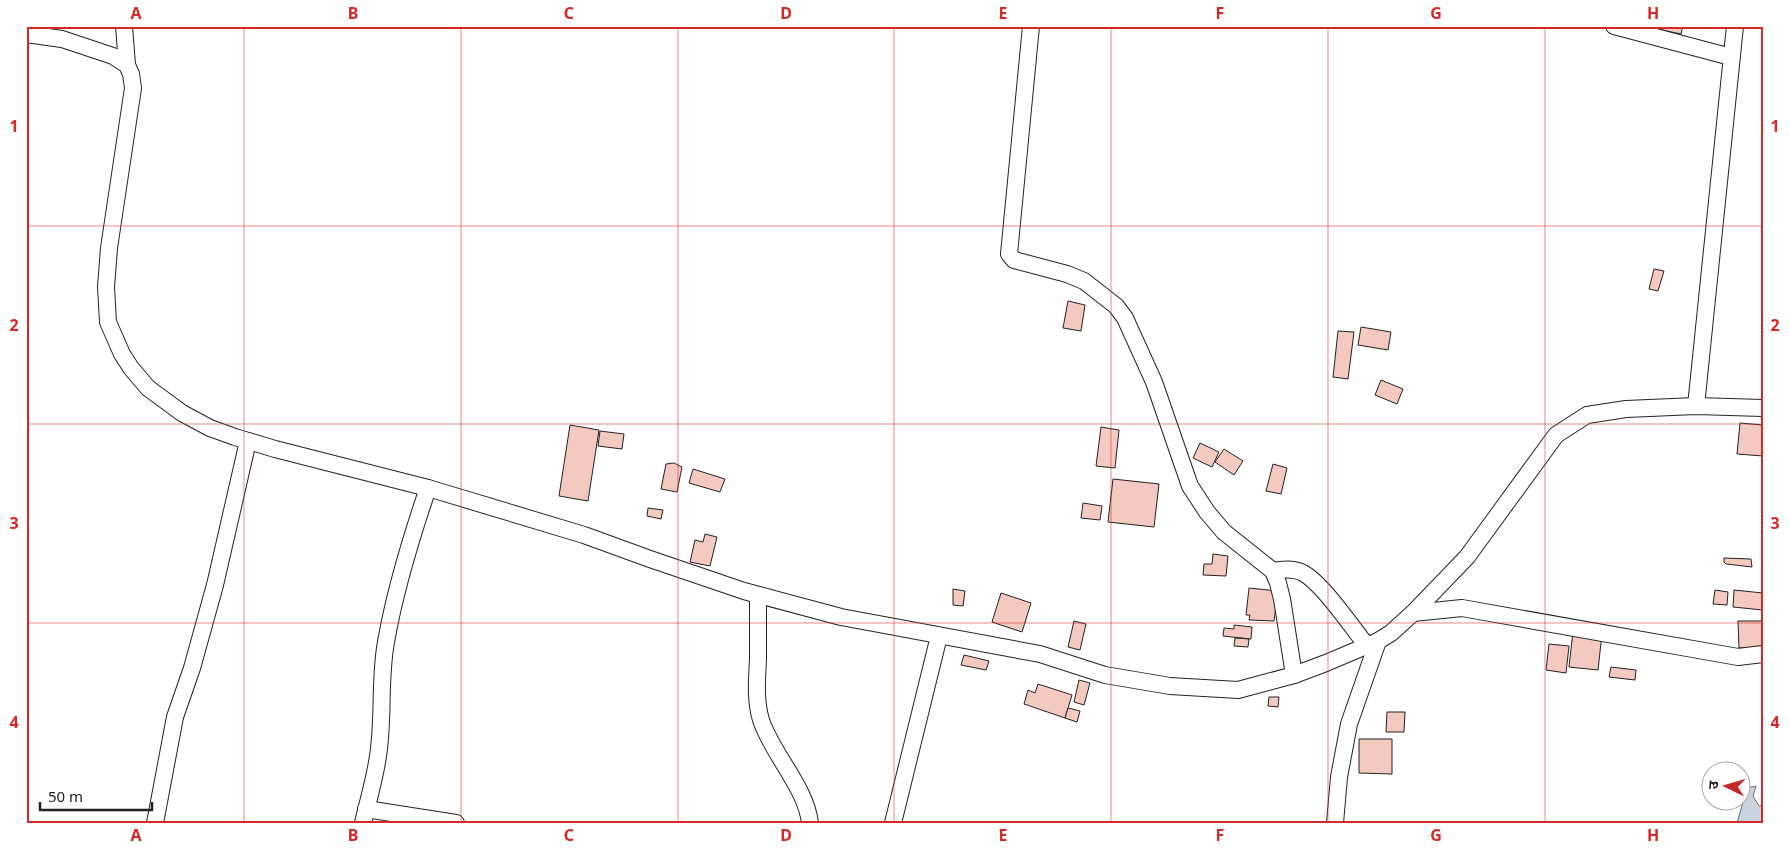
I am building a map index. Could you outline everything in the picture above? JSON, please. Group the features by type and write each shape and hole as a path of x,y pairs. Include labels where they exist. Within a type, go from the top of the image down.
{"street":[{"path":"124,26 127,65 131,74 133,88 109,248 106,287 108,322 122,354 148,388 160,398 182,413 210,428 248,441 428,488 584,535 650,560 758,594 841,617 1040,654 1105,675 1170,686 1238,690 1294,675 1372,643 1391,633 1413,614 1468,557 1556,435 1587,415 1626,409 1696,406 1763,408"},
{"path":"1030,26 1009,254 1014,260 1067,274 1084,282 1116,306 1125,318 1154,382 1190,486 1207,512 1224,532 1273,571 1282,599 1294,675"},
{"path":"1614,26 1731,57"},
{"path":"1696,406 1734,26"},
{"path":"26,34 62,39 87,46 113,56 127,65"},
{"path":"155,823 175,717 192,668 215,586 248,441"},
{"path":"428,488 416,520 396,593 386,643 382,670 378,756 365,816 456,823"},
{"path":"1273,571 1294,570 1302,572 1309,577 1372,643"},
{"path":"758,594 757,694 762,720 800,794 809,815 810,823"},
{"path":"1413,614 1462,608 1738,657 1763,654"},
{"path":"893,823 939,636"},
{"path":"1334,823 1339,777 1349,724 1372,643"}],"shaded area":[{"path":"1756,786 1753,796 1759,806 1763,804 1763,823 1737,823 1740,812 1752,812 1752,787"}],"building":[{"path":"1663,26 1683,26 1681,34 1662,30"},
{"path":"1654,269 1664,271 1658,291 1649,289"},
{"path":"1068,301 1085,305 1081,331 1063,328"},
{"path":"1361,327 1391,332 1388,350 1358,345"},
{"path":"1338,331 1354,332 1348,379 1333,377"},
{"path":"1381,380 1403,389 1397,404 1375,395"},
{"path":"1740,423 1763,425 1763,456 1737,454"},
{"path":"570,425 599,430 588,501 559,496"},
{"path":"1101,427 1119,430 1115,468 1096,466"},
{"path":"600,431 624,434 622,449 598,446"},
{"path":"1200,443 1219,452 1212,467 1193,458"},
{"path":"1224,449 1243,461 1234,475 1215,462"},
{"path":"674,463 682,467 677,492 661,489 666,464"},
{"path":"1273,464 1287,468 1281,494 1266,491"},
{"path":"693,469 725,479 720,492 689,483"},
{"path":"1113,479 1159,484 1154,527 1108,522"},
{"path":"1083,503 1102,506 1100,520 1081,518"},
{"path":"648,508 663,510 661,519 647,516"},
{"path":"705,534 717,537 710,566 690,562 695,540 703,542"},
{"path":"1213,554 1228,556 1226,576 1203,575 1204,564 1212,564"},
{"path":"1724,558 1751,559 1752,567 1726,564"},
{"path":"1249,588 1278,591 1274,621 1249,620 1250,615 1246,615"},
{"path":"953,589 965,591 963,606 953,605"},
{"path":"1715,590 1728,592 1727,605 1713,604"},
{"path":"1734,590 1763,593 1763,610 1733,607"},
{"path":"1001,593 1031,603 1022,632 992,622"},
{"path":"1074,621 1086,624 1080,650 1068,647"},
{"path":"1738,621 1763,621 1763,648 1739,648"},
{"path":"1234,625 1252,627 1251,639 1223,636 1224,628 1234,629"},
{"path":"1573,631 1602,634 1598,670 1569,667"},
{"path":"1235,638 1249,639 1248,647 1234,646"},
{"path":"1549,644 1569,646 1566,673 1546,670"},
{"path":"964,655 989,661 986,670 961,665"},
{"path":"1611,667 1636,670 1635,680 1609,677"},
{"path":"1079,680 1090,683 1084,705 1074,702"},
{"path":"1038,684 1072,695 1065,718 1024,704 1028,690 1035,693"},
{"path":"1269,697 1279,697 1278,707 1268,706"},
{"path":"1068,708 1080,711 1077,722 1065,718"},
{"path":"1387,712 1405,712 1404,732 1386,732"},
{"path":"1359,739 1392,739 1392,774 1359,773"}]}
